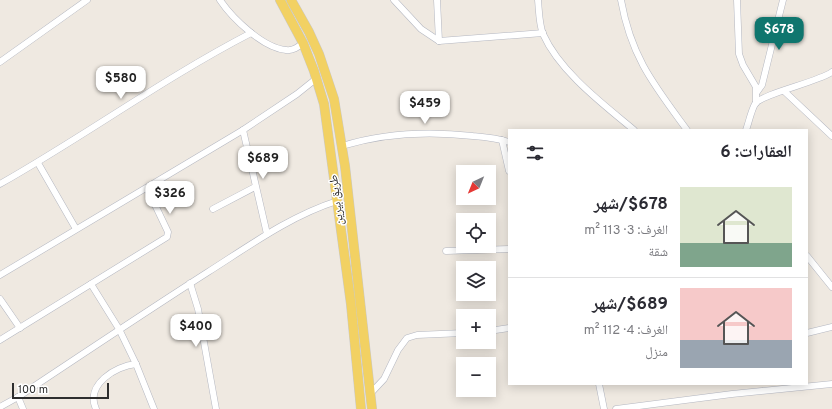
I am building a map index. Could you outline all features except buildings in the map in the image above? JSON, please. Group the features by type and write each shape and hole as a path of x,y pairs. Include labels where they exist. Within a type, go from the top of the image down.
{"main road":[{"name":"طريق بيرين","path":"280,0 303,43 317,78 328,124 346,264 361,409"},
{"name":"طريق بيرين","path":"291,0 309,32 329,80 342,146 372,409"},
{"path":"346,264 356,263"}],"street":[{"path":"0,62 87,0"},
{"path":"220,0 230,13 252,33 273,46 286,50 295,49 303,43"},
{"path":"394,0 421,29 439,41 543,33"},
{"path":"437,0 439,41"},
{"path":"538,0 543,33 563,64 574,77 633,129"},
{"path":"621,0 630,39 641,65 686,129"},
{"path":"737,0 739,54 743,65 756,87 757,92 756,103 746,129"},
{"path":"757,92 762,85 783,0"},
{"path":"0,184 38,163 216,51 252,33"},
{"path":"756,103 769,95 831,75"},
{"path":"0,275 243,130 297,94 317,78"},
{"path":"784,91 832,136"},
{"path":"243,130 267,234"},
{"path":"342,146 370,138 429,134 450,134 508,142"},
{"path":"502,140 508,166"},
{"path":"38,163 76,229"},
{"path":"213,209 255,187"},
{"path":"0,340 167,237 168,232 147,188"},
{"path":"0,407 18,397 119,329 267,234 316,207 337,201"},
{"path":"446,251 508,249"},
{"path":"808,257 832,287"},
{"path":"190,283 198,309 216,409"},
{"path":"91,284 119,329 136,364 154,409"},
{"path":"0,299 20,328"},
{"path":"808,333 832,327"},
{"path":"496,330 508,328"},
{"path":"370,394 384,379 398,350 407,338 417,335 456,333"},
{"path":"96,409 93,402 95,390 102,380 117,369 136,364"},
{"path":"616,409 732,394 832,384"},
{"path":"599,385 604,409"},
{"path":"18,397 23,409"}]}
